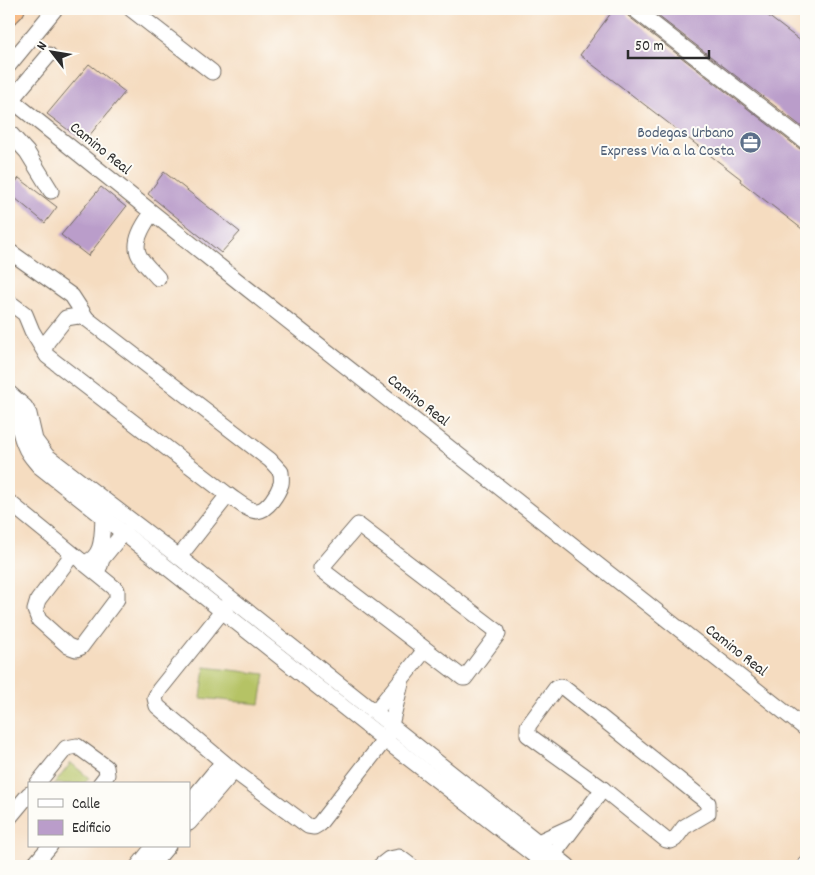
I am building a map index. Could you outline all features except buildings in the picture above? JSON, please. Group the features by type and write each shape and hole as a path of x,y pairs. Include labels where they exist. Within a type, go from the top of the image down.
{"highway":[{"path":"9,14 14,9"}],"street":[{"path":"9,65 55,9"},
{"path":"131,9 212,72"},
{"path":"634,9 806,142"},
{"path":"10,99 49,55"},
{"name":"Camino Real","path":"10,99 806,729"},
{"path":"9,132 28,152 51,191"},
{"path":"152,213 144,224 137,245 139,256 158,278"},
{"path":"9,251 72,296 88,319 270,460 281,472 281,483 267,506 257,511 249,509 228,495 54,362 47,356 32,331 25,314 9,302"},
{"path":"44,351 47,342 66,318 78,316 88,319"},
{"path":"9,393 25,407 29,414 35,440 39,447 103,516 384,740 551,860 568,866"},
{"path":"9,408 18,421 24,445 30,456 39,466 74,485 185,562 538,842 551,860"},
{"path":"185,562 200,531 228,495"},
{"path":"9,502 117,590 117,599 81,646 76,649 70,648 39,620 35,610 38,600 77,559"},
{"path":"77,559 90,562 97,555 101,546 103,516"},
{"path":"358,524 497,631 498,634 465,678 462,678 425,650 322,570 321,568 358,524"},
{"path":"97,574 102,559 124,532"},
{"path":"232,599 159,690 155,698 157,706 228,766 308,826 314,827 319,824 393,726 402,679"},
{"path":"375,712 425,650"},
{"path":"556,688 564,688 708,803 708,813 684,827 675,839 671,841 666,840 603,789 528,735 528,726 556,688"},
{"path":"39,782 66,748 77,746 106,766 107,775 102,782"},
{"path":"190,814 228,766"},
{"path":"551,860 603,789"},
{"path":"9,818 28,795"},
{"path":"538,842 576,824"},
{"path":"33,866 48,848"},
{"path":"148,859 165,848"},
{"path":"380,866 389,859 399,857 411,866"}],"green space":[{"path":"205,667 265,674 260,704 201,698"},
{"path":"71,763 89,778 86,782 56,782"}],"place":[{"name":"Bodegas Urbano Express Via a la Costa","path":"750,142"}]}
